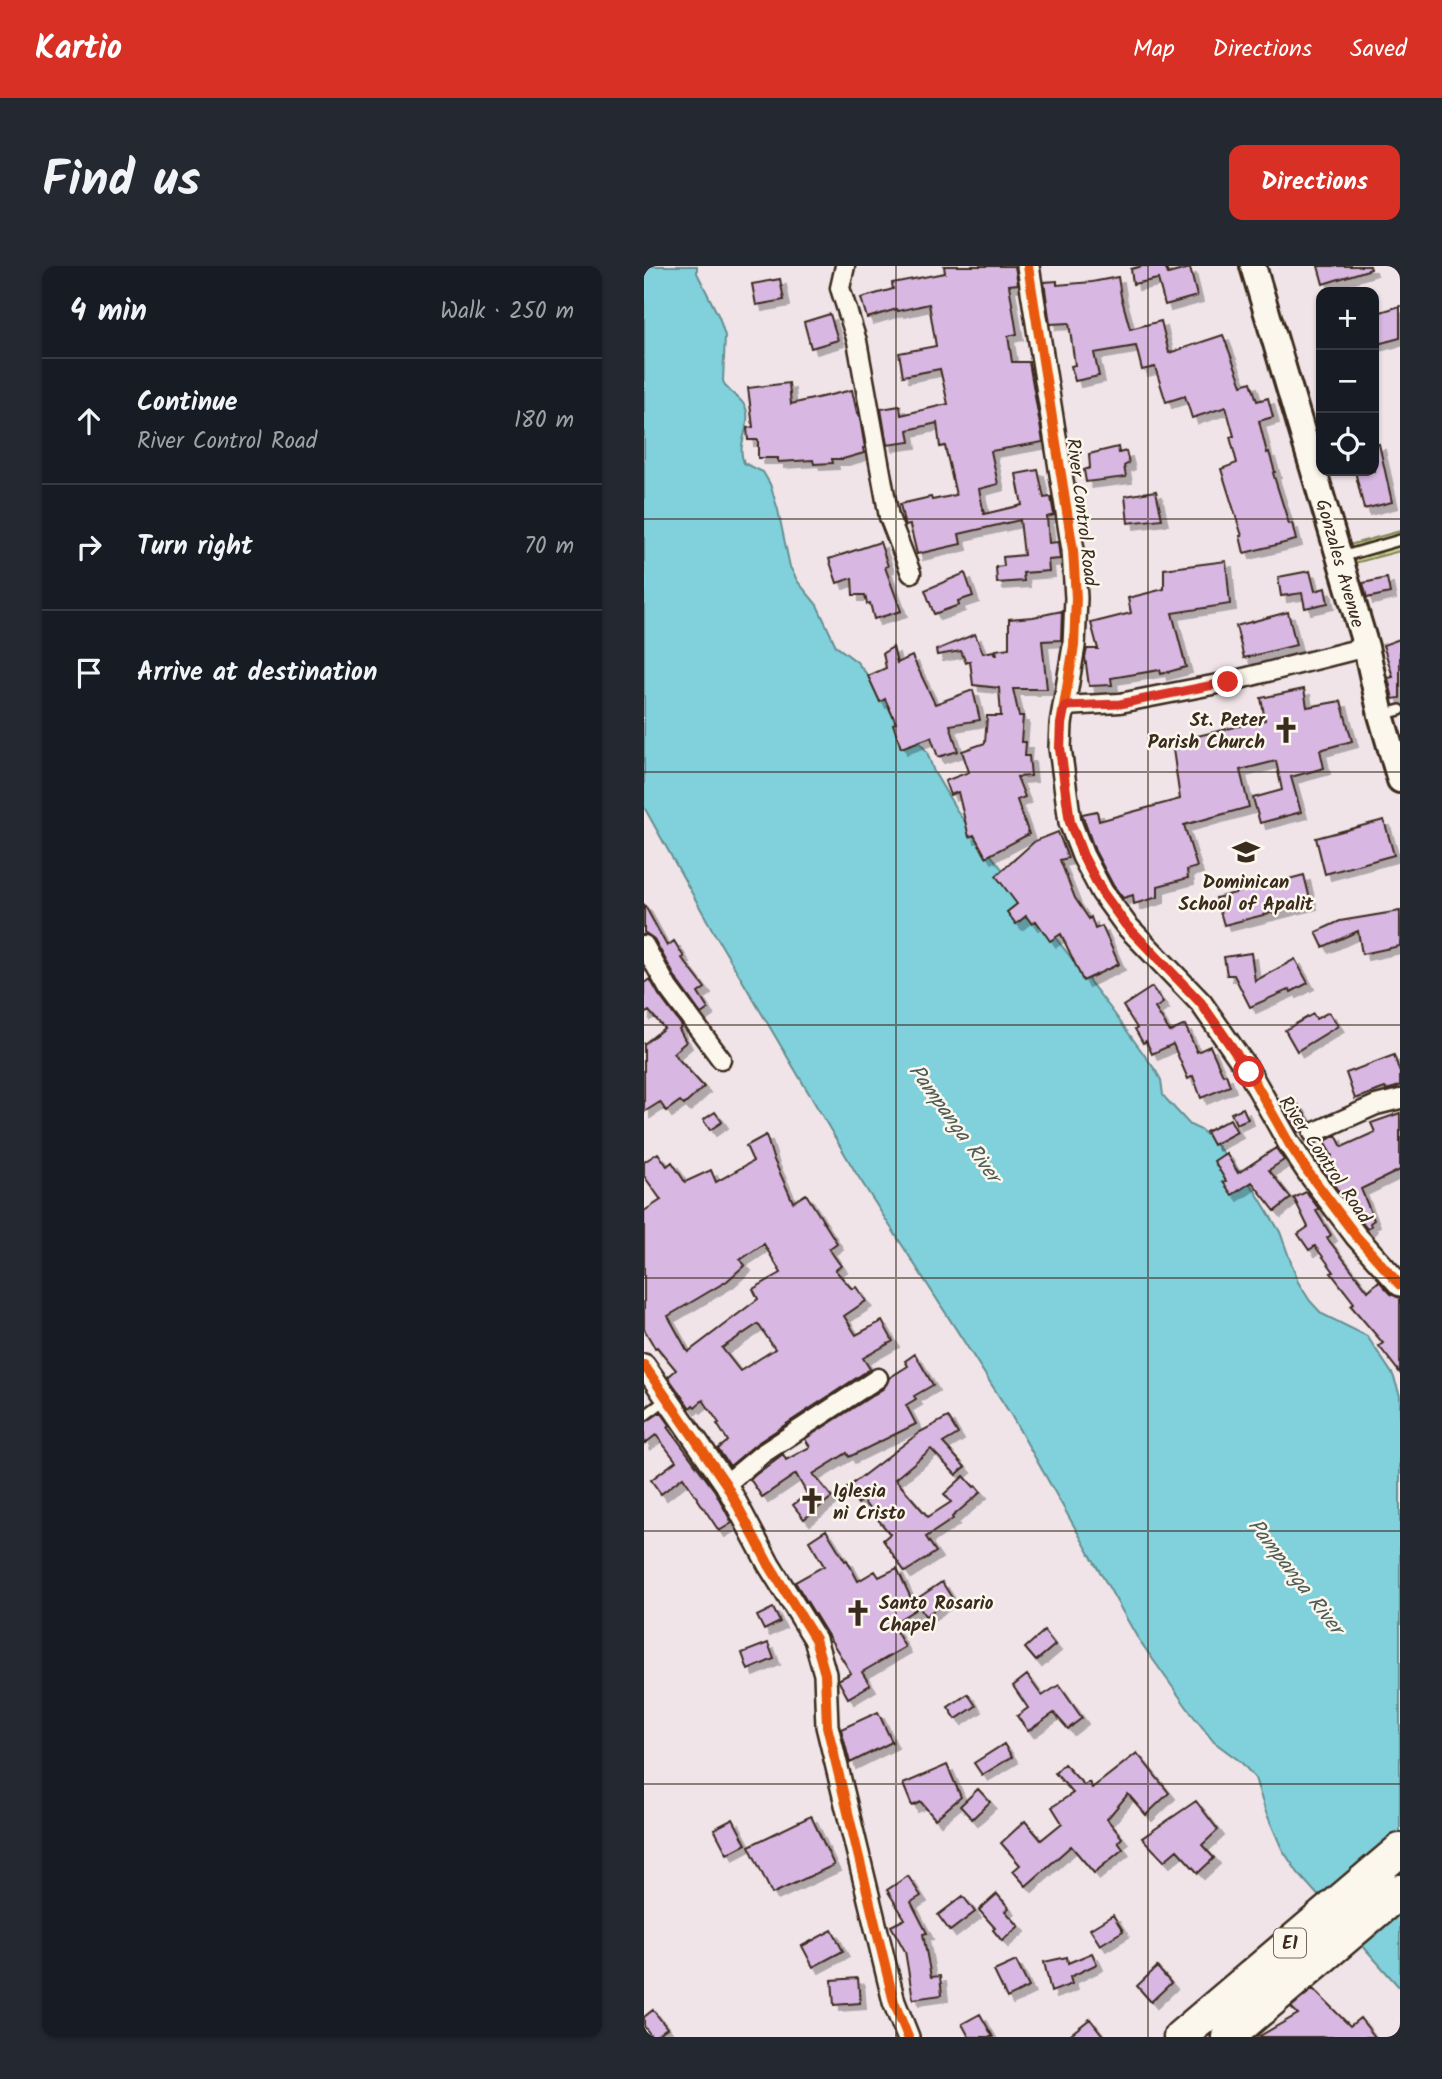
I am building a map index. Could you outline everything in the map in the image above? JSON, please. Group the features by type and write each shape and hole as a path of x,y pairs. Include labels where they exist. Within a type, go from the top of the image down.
{"highway":[{"name":"E1","path":"1180,2037 1400,1850"},
{"name":"E1","path":"1228,2037 1400,1891"}],"main road":[{"name":"Gonzales Avenue","path":"1254,266 1366,647 1390,713 1400,780"}],"street":[{"path":"845,266 840,288 857,341 889,517 911,573"},
{"name":"River Control Road","path":"1028,266 1073,550 1076,598 1074,646 1061,724 1060,748 1070,822 1083,856 1102,892 1126,925 1201,1003 1249,1072 1308,1172 1356,1236 1400,1285"},
{"path":"1065,706 1120,704 1228,682 1366,647"},
{"path":"644,945 668,988 721,1059"},
{"path":"1313,1133 1376,1105 1400,1099"},
{"path":"644,1365 726,1484 769,1565 815,1639 825,1674 827,1726 894,2002 908,2037"},
{"path":"726,1484 762,1454 878,1378"}],"lane":[{"path":"1340,558 1400,540"},
{"path":"644,1416 667,1399"}],"green space":[{"path":"1400,531 1400,551 1347,565 1342,547"}],"water":[{"name":"Pampanga River","path":"644,266 697,266 697,273 719,317 725,336 723,381 728,390 743,403 747,412 742,444 744,463 763,472 770,484 790,567 798,582 817,605 836,646 857,662 927,752 934,772 959,814 1111,1009 1156,1071 1161,1080 1163,1095 1190,1125 1211,1139 1254,1189 1280,1232 1298,1282 1310,1301 1322,1314 1367,1336 1393,1375 1400,1396 1400,1988 1298,1873 1282,1849 1255,1778 1241,1762 1214,1742 1137,1637 1011,1415 856,1173 713,931 644,807"}],"building":[{"path":"944,266 1015,266 1018,284 1009,285 1017,334 1008,336 1012,362 1029,362 1043,442 991,451 998,484 979,489 984,514 1022,505 1016,474 1038,470 1044,498 1051,497 1054,515 1047,517 1049,543 1058,542 1060,559 1048,560 1049,571 1023,573 1024,581 997,583 996,567 1004,566 1003,557 1024,555 1020,520 959,534 961,544 917,554 910,525 905,526 904,523 900,504 956,495 945,446 940,447 937,423 908,430 910,442 887,445 881,409 900,406 901,415 948,404 940,369 903,376 899,353 936,346 929,304 898,311 897,309 867,318 861,298 893,289 892,283 945,273"},
{"path":"1165,266 1168,274 1190,268 1197,296 1165,305 1158,279 1133,284 1131,269"},
{"path":"1318,266 1370,266 1371,269 1323,284"},
{"path":"1118,277 1130,329 1161,321 1169,353 1223,335 1242,385 1251,382 1257,401 1268,398 1273,417 1259,421 1296,540 1244,553 1242,536 1221,469 1237,463 1230,437 1234,436 1226,407 1192,418 1185,396 1166,402 1155,367 1142,370 1136,346 1094,353 1099,376 1075,381 1071,366 1075,365 1069,323 1050,324 1044,282 1057,281 1057,285"},
{"path":"780,279 784,300 756,305 752,284"},
{"path":"1400,306 1400,338 1379,344 1379,312"},
{"path":"830,314 838,340 811,348 804,322"},
{"path":"789,383 791,404 852,390 859,413 864,453 832,459 833,463 814,464 813,460 778,462 778,458 758,458 758,440 748,440 747,428 753,427 748,388"},
{"path":"1379,444 1392,502 1364,509 1356,476 1379,476"},
{"path":"1118,447 1119,453 1126,451 1129,463 1124,466 1126,477 1086,482 1084,470 1090,468 1089,454"},
{"path":"1156,491 1162,519 1128,523 1125,496"},
{"path":"880,542 888,566 885,567 901,611 874,619 865,595 853,595 852,578 837,583 829,559"},
{"path":"1226,561 1230,604 1172,613 1186,667 1161,674 1160,670 1111,678 1112,685 1089,686 1085,657 1087,649 1098,649 1091,623 1131,613 1128,598 1164,589 1164,569"},
{"path":"1310,571 1315,591 1325,588 1328,603 1305,608 1302,593 1281,596 1278,577"},
{"path":"965,573 973,596 958,601 959,605 934,614 925,590"},
{"path":"1387,578 1390,593 1367,598 1363,583"},
{"path":"1062,611 1061,640 1042,641 1047,689 1013,689 1019,716 1023,716 1021,742 1026,742 1025,756 1029,756 1031,776 1017,777 1025,797 1017,800 1029,834 986,857 974,835 969,837 958,792 950,795 945,781 969,772 962,751 985,743 987,716 1001,716 999,688 973,685 970,661 966,663 961,651 937,655 936,650 975,634 983,653 994,651 997,655 996,650 1009,648 1009,619"},
{"path":"1288,612 1296,645 1244,658 1236,626"},
{"path":"1400,639 1400,698 1393,699 1388,678 1393,677 1383,645"},
{"path":"893,647 897,663 912,656 935,704 973,690 980,720 950,725 958,751 938,757 931,737 901,748 893,724 896,723 885,699 880,702 868,676 886,668 883,653"},
{"path":"1304,689 1307,707 1341,701 1352,741 1320,750 1324,768 1291,777 1301,812 1260,823 1253,798 1282,790 1276,761 1240,770 1249,807 1184,825 1197,867 1187,870 1188,878 1158,886 1158,897 1134,904 1133,895 1123,898 1095,851 1082,814 1097,811 1099,821 1180,799 1172,742 1265,720 1261,698"},
{"path":"1384,820 1394,855 1325,874 1316,838"},
{"path":"1058,832 1068,858 1060,860 1075,898 1089,919 1091,917 1095,929 1102,926 1119,964 1083,981 1061,934 1050,941 1036,921 1032,924 1026,916 1016,924 1007,912 1017,904 996,876 1035,841"},
{"path":"1304,875 1311,903 1224,925 1216,898"},
{"path":"644,904 667,946 674,941 684,957 682,958 705,988 698,993 708,1009 701,1014 678,982 654,939 644,932"},
{"path":"1400,911 1400,946 1362,954 1358,931 1323,947 1316,932 1340,921"},
{"path":"1251,953 1255,981 1295,959 1308,983 1250,1007 1234,975 1227,975 1224,957"},
{"path":"650,979 682,1026 679,1029 686,1042 673,1053 704,1087 684,1105 680,1101 666,1111 660,1102 644,1112 644,1044 664,1028 649,1011 644,1014 644,983"},
{"path":"1152,987 1163,1003 1155,1008 1170,1032 1185,1025 1197,1052 1210,1046 1230,1086 1201,1098 1193,1076 1188,1079 1173,1044 1152,1054 1146,1041 1143,1043 1123,1006"},
{"path":"1329,1012 1338,1026 1297,1051 1285,1030 1313,1014 1316,1019"},
{"path":"1394,1055 1400,1073 1400,1086 1386,1090 1385,1088 1355,1099 1346,1073"},
{"path":"1298,1104 1310,1122 1298,1132 1286,1111"},
{"path":"1243,1108 1248,1119 1236,1124 1231,1113"},
{"path":"715,1112 722,1122 710,1130 703,1120"},
{"path":"1400,1113 1400,1170 1361,1189 1374,1220 1367,1229 1319,1165 1332,1156 1324,1142 1336,1135 1342,1147 1375,1132 1371,1123"},
{"path":"1230,1119 1237,1132 1213,1145 1206,1132"},
{"path":"766,1135 773,1158 793,1202 806,1194 837,1243 829,1249 841,1266 835,1270 852,1289 856,1287 866,1301 844,1316 856,1335 882,1321 893,1341 863,1358 870,1369 756,1444 730,1466 718,1449 728,1441 717,1424 719,1423 703,1400 690,1408 668,1377 676,1370 657,1347 655,1348 644,1329 644,1211 661,1200 644,1176 644,1162 658,1153 667,1166 672,1162 685,1182 711,1170 716,1182 753,1161 746,1146","holes":["764,1244 781,1273 753,1289 758,1299 688,1352 668,1316 727,1281 745,1265 740,1260","758,1324 775,1349 740,1371 722,1348"]},
{"path":"1276,1148 1284,1160 1269,1170 1291,1198 1275,1211 1252,1182 1232,1195 1214,1161 1226,1153 1238,1173"},
{"path":"1306,1192 1319,1209 1316,1211 1331,1235 1327,1238 1368,1291 1379,1281 1391,1294 1400,1298 1400,1373 1379,1346 1383,1343 1351,1306 1354,1303 1315,1246 1309,1250 1298,1234 1308,1227 1294,1198"},
{"path":"915,1354 933,1385 914,1396 916,1399 906,1405 916,1424 849,1457 847,1453 813,1474 832,1497 804,1519 793,1505 807,1494 796,1474 762,1497 750,1479 783,1454 786,1460 810,1447 805,1439 884,1388 889,1378 908,1366 905,1361"},
{"path":"661,1412 670,1425 668,1427 715,1491 732,1523 719,1531 683,1477 661,1494 651,1480 676,1461 656,1435 644,1444 644,1423"},
{"path":"948,1417 958,1434 943,1443 965,1467 956,1475 931,1449 895,1479 928,1517 951,1502 944,1494 964,1476 981,1492 952,1517 953,1519 926,1537 936,1552 905,1572 883,1540 890,1534 862,1500 858,1504 847,1488 920,1432"},
{"path":"826,1530 858,1581 875,1571 879,1577 897,1568 916,1609 892,1624 905,1647 862,1672 870,1685 848,1698 838,1680 851,1673 795,1582 824,1566 809,1541"},
{"path":"942,1582 952,1598 925,1616 915,1600"},
{"path":"773,1608 780,1622 764,1630 757,1616"},
{"path":"1044,1631 1055,1645 1036,1661 1025,1648"},
{"path":"768,1643 774,1659 748,1670 742,1653"},
{"path":"1027,1675 1042,1696 1059,1685 1082,1718 1068,1729 1054,1713 1028,1731 1017,1716 1028,1708 1013,1686"},
{"path":"968,1694 976,1706 956,1719 948,1707"},
{"path":"878,1712 892,1742 850,1763 841,1729"},
{"path":"1004,1744 1012,1757 982,1775 974,1763"},
{"path":"1137,1753 1169,1793 1146,1815 1128,1794 1107,1819 1122,1838 1118,1842 1123,1849 1094,1873 1071,1846 1026,1886 1013,1871 1020,1865 1001,1843 1025,1821 1041,1840 1062,1823 1052,1807 1073,1793 1055,1773 1064,1764 1084,1785 1089,1782 1092,1788"},
{"path":"947,1765 961,1797 935,1819 921,1802 912,1806 903,1784"},
{"path":"978,1789 990,1802 972,1819 960,1806"},
{"path":"1196,1801 1218,1830 1202,1845 1214,1858 1198,1873 1177,1850 1164,1861 1142,1838"},
{"path":"811,1816 834,1865 772,1894 749,1846"},
{"path":"733,1819 746,1844 727,1854 714,1829"},
{"path":"908,1876 921,1896 911,1902 927,1933 923,1934 931,1977 940,1976 942,1995 913,1999 905,1951 891,1926 905,1919 887,1890"},
{"path":"997,1894 1009,1908 1005,1911 1019,1926 1002,1941 993,1930 995,1928 979,1910"},
{"path":"963,1896 975,1912 950,1931 938,1915"},
{"path":"1113,1915 1123,1931 1100,1945 1090,1929"},
{"path":"832,1930 843,1951 813,1967 802,1946"},
{"path":"1092,1953 1097,1964 1070,1977 1072,1984 1051,1992 1044,1962 1067,1957 1068,1963"},
{"path":"1016,1961 1029,1987 1007,1998 994,1971"},
{"path":"1157,1967 1171,1983 1151,2002 1137,1986"},
{"path":"858,1978 860,2003 834,2005 832,1980"},
{"path":"1313,1989 1350,2026 1360,2018 1375,2037 1258,2037 1298,2014 1291,2007"},
{"path":"653,2010 667,2028 652,2037 644,2026 644,2017"},
{"path":"980,2014 993,2037 969,2037 962,2024"},
{"path":"1090,2019 1104,2037 1067,2037"}],"cycle path":[{"path":"1028,266 1073,550 1076,598 1074,646 1061,724 1060,748 1070,822 1083,856 1102,892 1126,925 1201,1003 1249,1072 1308,1172 1356,1236 1400,1285"},
{"path":"644,1365 726,1484 769,1565 815,1639 825,1674 827,1726 894,2002 908,2037"}],"place":[{"name":"St. Peter Parish Church","path":"1286,730"},
{"name":"Dominican School of Apalit","path":"1246,852"},
{"name":"Iglesia ni Cristo","path":"812,1501"},
{"name":"Santo Rosario Chapel","path":"858,1613"}],"route":[{"path":"1228,682 1120,704 1065,706 1060,748 1070,822 1083,856 1102,892 1126,925 1201,1003 1249,1072"}]}
